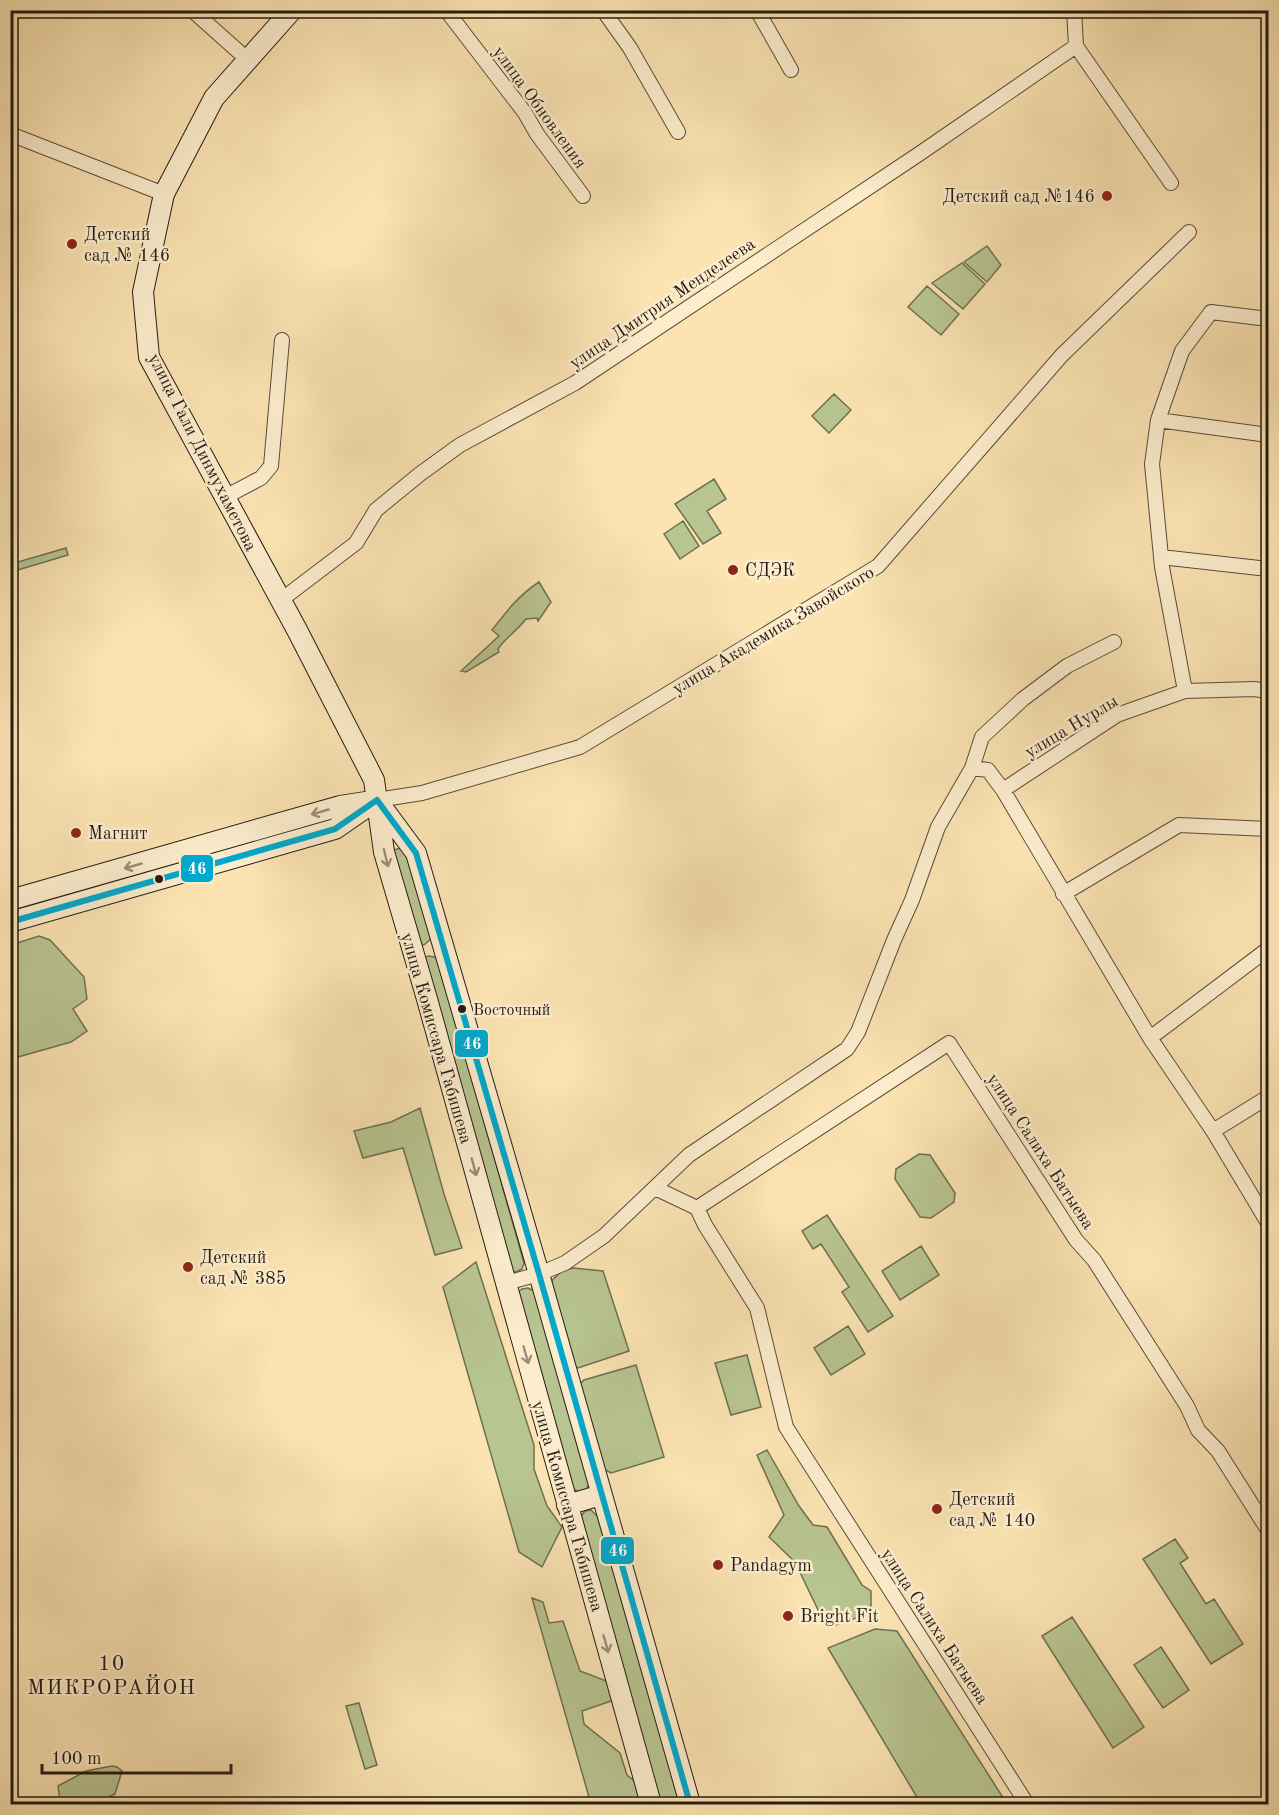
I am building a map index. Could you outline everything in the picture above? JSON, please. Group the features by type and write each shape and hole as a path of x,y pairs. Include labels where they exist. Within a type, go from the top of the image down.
{"street":[{"path":"192,10 248,60"},
{"name":"улица Гали Динмухаметова","path":"292,10 214,98 164,194 143,292 149,357 374,780 377,800"},
{"name":"улица Обновления","path":"446,10 525,113 537,134 583,196"},
{"path":"603,10 630,48 678,132"},
{"path":"757,10 791,70"},
{"path":"1074,10 1076,46 1171,183"},
{"name":"улица Дмитрия Менделеева","path":"280,600 356,543 376,510 460,445 575,383 913,158 1076,46"},
{"path":"10,134 164,194"},
{"name":"улица Академика Завойского","path":"10,922 72,893 340,806 422,793 580,747 878,566 1062,355 1189,232"},
{"path":"1185,691 1161,557 1152,464 1158,420 1182,351 1211,312 1269,319"},
{"path":"225,497 261,478 272,466 282,340"},
{"path":"1158,420 1269,435"},
{"path":"1161,557 1269,569"},
{"path":"506,1284 565,1263 604,1236 689,1155 847,1049 854,1041 912,900 938,827 972,768 982,737 1023,699 1067,666 1114,642"},
{"name":"улица Нурлы","path":"1002,790 1117,715 1185,691 1254,689 1269,691"},
{"path":"972,768 988,770 1002,790 1150,1038 1213,1131 1269,1223"},
{"name":"улица Комиссара Габишева","path":"377,800 416,853 690,1804"},
{"name":"улица Комиссара Габишева","path":"377,800 384,852 651,1804"},
{"path":"1063,894 1179,825 1269,829"},
{"name":"улица Академика Завойского","path":"10,900 72,893"},
{"path":"412,951 442,942"},
{"path":"1150,1038 1269,949"},
{"name":"улица Салиха Батыева","path":"1027,1804 786,1427 757,1308 705,1225 697,1208 949,1043 1076,1240 1094,1260 1187,1406 1198,1430 1218,1451 1269,1530"},
{"path":"1213,1131 1269,1097"},
{"path":"655,1188 697,1208"},
{"path":"567,1505 601,1495"}],"green space":[{"path":"987,246 1001,265 987,282 964,262"},
{"path":"962,263 985,284 963,309 932,283"},
{"path":"927,286 959,314 941,335 908,307"},
{"path":"834,394 851,410 829,433 812,416"},
{"path":"714,479 726,499 707,511 721,533 703,544 675,504"},
{"path":"683,521 699,546 680,559 664,534"},
{"path":"66,548 68,555 11,572 11,564"},
{"path":"539,582 551,602 538,621 537,618 526,619 501,645 499,652 466,672 461,671 499,636 492,630 519,598"},
{"path":"408,846 432,938 424,945 421,944 390,851"},
{"path":"39,936 50,940 84,977 87,999 73,1009 87,1031 71,1042 11,1059 11,945"},
{"path":"428,956 435,957 439,962 524,1263 522,1269 516,1272 511,1271 423,960"},
{"path":"420,1108 462,1248 435,1255 403,1148 363,1158 354,1131 391,1122"},
{"path":"919,1154 930,1155 955,1193 954,1202 931,1218 920,1217 895,1179 896,1169"},
{"path":"827,1215 893,1316 868,1332 842,1292 849,1287 821,1244 813,1249 802,1231"},
{"path":"921,1246 939,1275 900,1300 882,1271"},
{"path":"476,1262 534,1445 534,1469 547,1506 562,1527 542,1567 519,1552 443,1287"},
{"path":"573,1268 603,1271 629,1351 578,1368 574,1367 547,1285 563,1270"},
{"path":"528,1288 534,1291 589,1484 586,1490 579,1492 573,1489 518,1292"},
{"path":"848,1326 865,1354 831,1375 814,1348"},
{"path":"747,1355 761,1407 731,1415 715,1363"},
{"path":"636,1365 664,1457 611,1473 602,1468 578,1386 584,1380"},
{"path":"767,1450 799,1506 813,1525 827,1527 862,1585 871,1591 871,1613 833,1626 820,1614 795,1562 769,1537 784,1515 757,1455"},
{"path":"591,1510 598,1517 680,1804 660,1804 581,1516 585,1511"},
{"path":"1175,1539 1188,1558 1180,1563 1206,1604 1214,1599 1243,1644 1211,1664 1143,1559"},
{"path":"532,1598 543,1602 549,1623 563,1621 580,1671 609,1682 614,1700 582,1711 584,1724 620,1753 627,1775 638,1784 643,1804 591,1804"},
{"path":"1072,1617 1144,1727 1113,1748 1042,1636"},
{"path":"875,1629 897,1631 1007,1804 921,1804 828,1648"},
{"path":"1161,1647 1189,1690 1163,1708 1134,1665"},
{"path":"359,1703 377,1765 365,1769 346,1706"},
{"path":"112,1766 122,1771 115,1794 95,1803 80,1805 66,1804 60,1800 58,1786 86,1771"}],"transit line":[{"name":"46","path":"377,800 416,853 690,1804"},
{"name":"46","path":"10,922 335,829 377,800"}],"place":[{"name":"Детский сад №146","path":"1107,196"},
{"name":"Детский сад № 146","path":"72,244"},
{"name":"СДЭК","path":"733,570"},
{"name":"Магнит","path":"76,833"},
{"name":"Восточный","path":"462,1009"},
{"name":"Детский сад № 385","path":"188,1267"},
{"name":"Детский сад № 140","path":"937,1509"},
{"name":"Pandagym","path":"718,1565"},
{"name":"Bright Fit","path":"788,1616"}],"district":[{"name":"10 МИКРОРАЙОН","path":"112,1675"}]}
